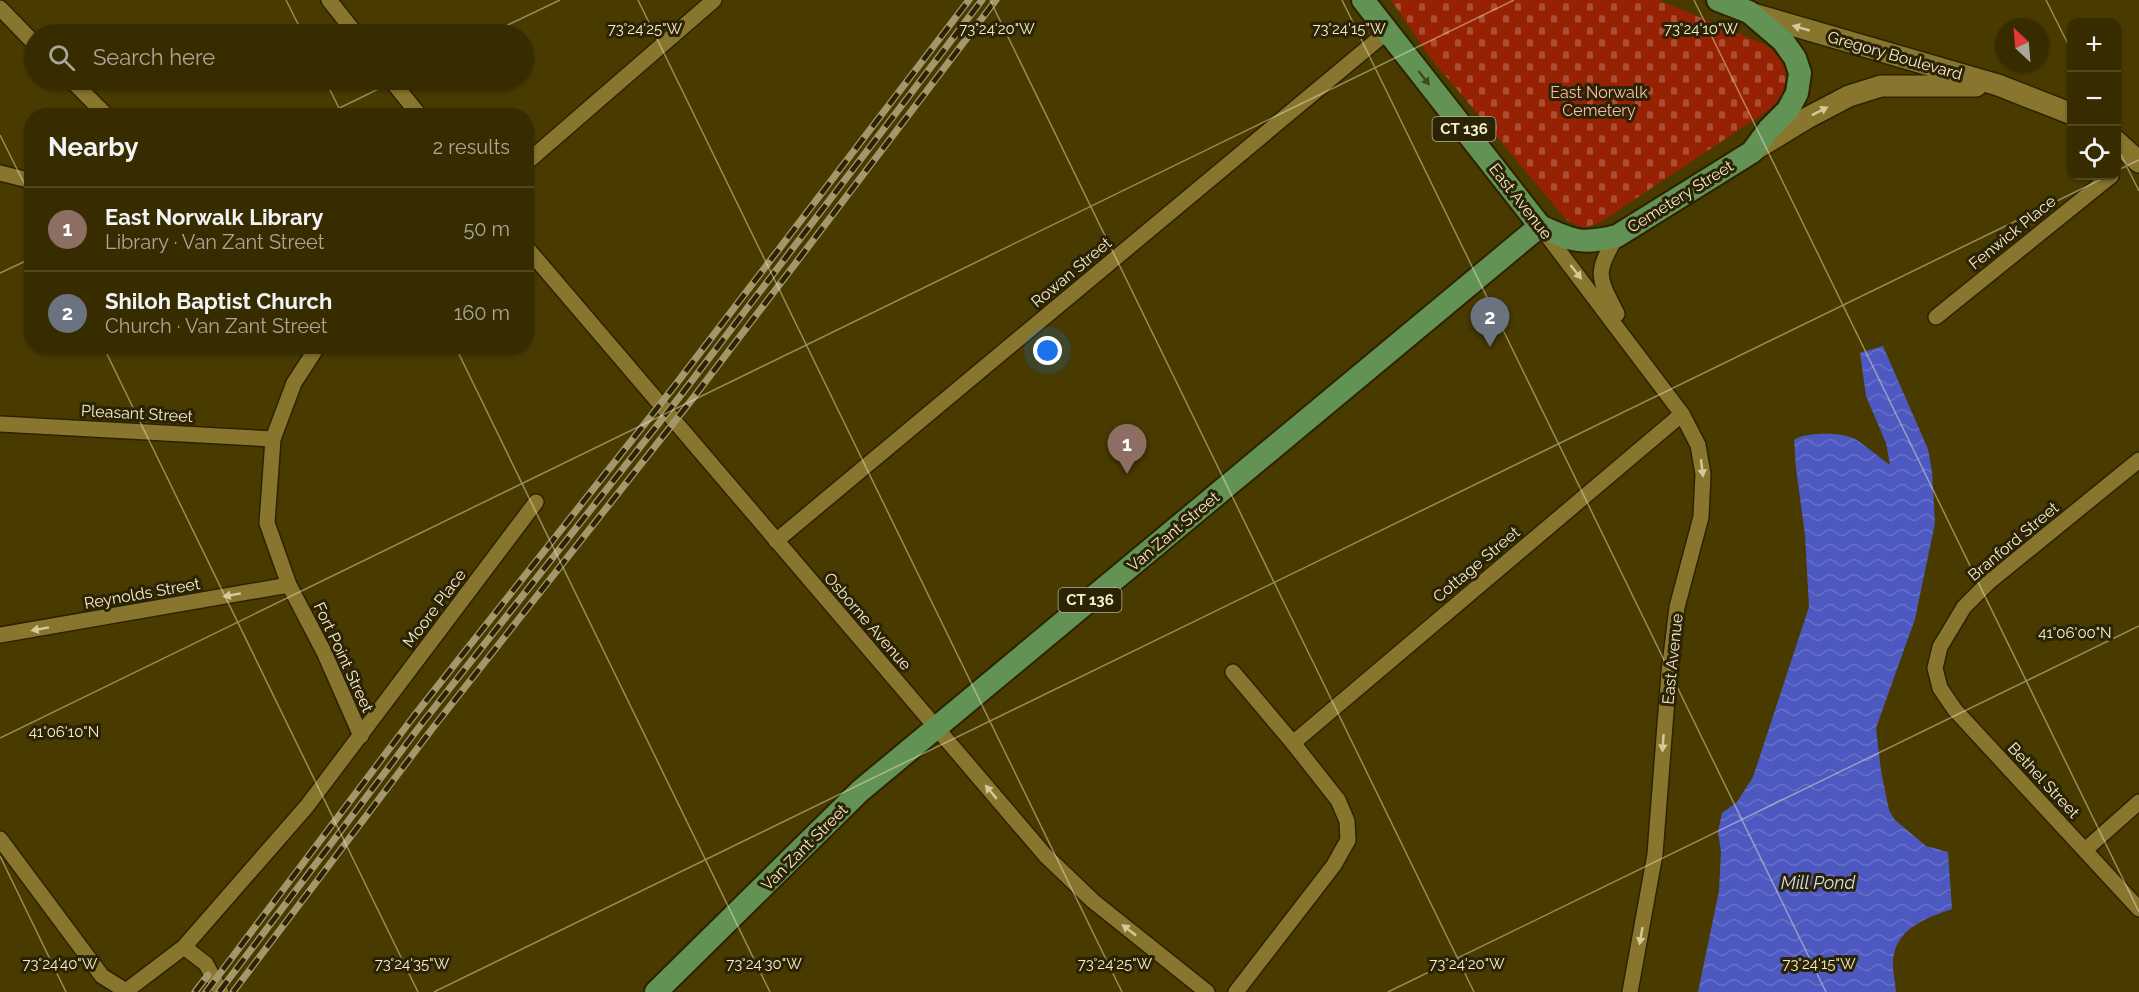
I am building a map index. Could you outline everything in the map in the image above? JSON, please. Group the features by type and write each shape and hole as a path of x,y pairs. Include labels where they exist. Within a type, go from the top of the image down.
{"main road":[{"name":"East Avenue","path":"1363,0 1540,226"},
{"path":"1376,0 1388,31"},
{"name":"Gregory Boulevard","path":"1718,0 1749,12"},
{"name":"Cemetery Street","path":"1540,226 1578,241 1596,241 1617,236 1752,152 1769,129 1788,110 1797,93 1800,73 1795,58 1783,41 1749,12"},
{"name":"Van Zant Street","path":"661,991 860,791 1540,226"}],"street":[{"path":"329,0 348,24"},
{"path":"534,156 710,1"},
{"path":"0,9 24,33"},
{"name":"Gregory Boulevard","path":"1749,12 1998,86 2067,112"},
{"name":"Rowan Street","path":"776,541 1388,31"},
{"name":"Cemetery Street","path":"1752,152 1807,118 1850,96 1881,87 1998,86"},
{"path":"81,90 99,108"},
{"path":"399,90 414,108"},
{"path":"2121,145 2138,159 2121,168"},
{"path":"0,174 24,179"},
{"name":"Fenwick Place","path":"1936,317 2106,180"},
{"name":"East Avenue","path":"1540,226 1633,346 1682,414 1698,445 1703,474 1701,517 1677,607 1669,673 1655,854 1630,992"},
{"name":"East Avenue","path":"1617,236 1603,259 1600,272 1603,287 1633,346"},
{"name":"Osborne Avenue","path":"534,256 1045,855 1093,901 1208,992"},
{"name":"Fort Point Street","path":"0,839 102,976 126,991 184,947 307,806 361,736 324,652 290,585 267,524 273,439 294,383 313,354"},
{"name":"Cottage Street","path":"1293,742 1682,414"},
{"name":"Pleasant Street","path":"0,424 273,439"},
{"name":"Branford Street","path":"1935,669 1940,647 1964,607 1989,582 2139,460"},
{"name":"Moore Place","path":"361,736 536,502"},
{"name":"Reynolds Street","path":"0,635 290,585"},
{"name":"Bethel Street","path":"1935,669 1940,688 1955,710 2139,909"},
{"path":"1233,672 1293,742 1338,800 1347,821 1348,840 1334,865 1236,992"},
{"path":"2085,850 2139,802"},
{"path":"184,947 206,963 221,992"}],"green space":[{"name":"East Norwalk Cemetery","path":"1391,0 1658,0 1764,44 1780,59 1786,75 1785,83 1783,91 1770,109 1599,223 1583,228 1568,221 1559,211 1430,57"}],"water":[{"name":"Mill Pond","path":"1883,346 1928,449 1932,472 1935,523 1915,619 1876,728 1881,771 1889,810 1894,819 1926,846 1948,852 1952,909 1917,924 1897,944 1893,959 1896,992 1698,992 1719,891 1721,852 1718,832 1722,813 1737,802 1753,777 1809,607 1805,535 1794,440 1815,434 1849,437 1890,465 1886,443 1866,396 1860,353"}],"railway":[{"path":"206,992 414,716 673,388 969,0"},
{"path":"219,992 423,722 681,395 982,0"},
{"path":"233,992 432,729 690,402 996,0"},
{"path":"195,992 208,975"}],"place":[{"name":"Shiloh Baptist Church","path":"1490,347"},
{"name":"East Norwalk Library","path":"1127,474"}]}
